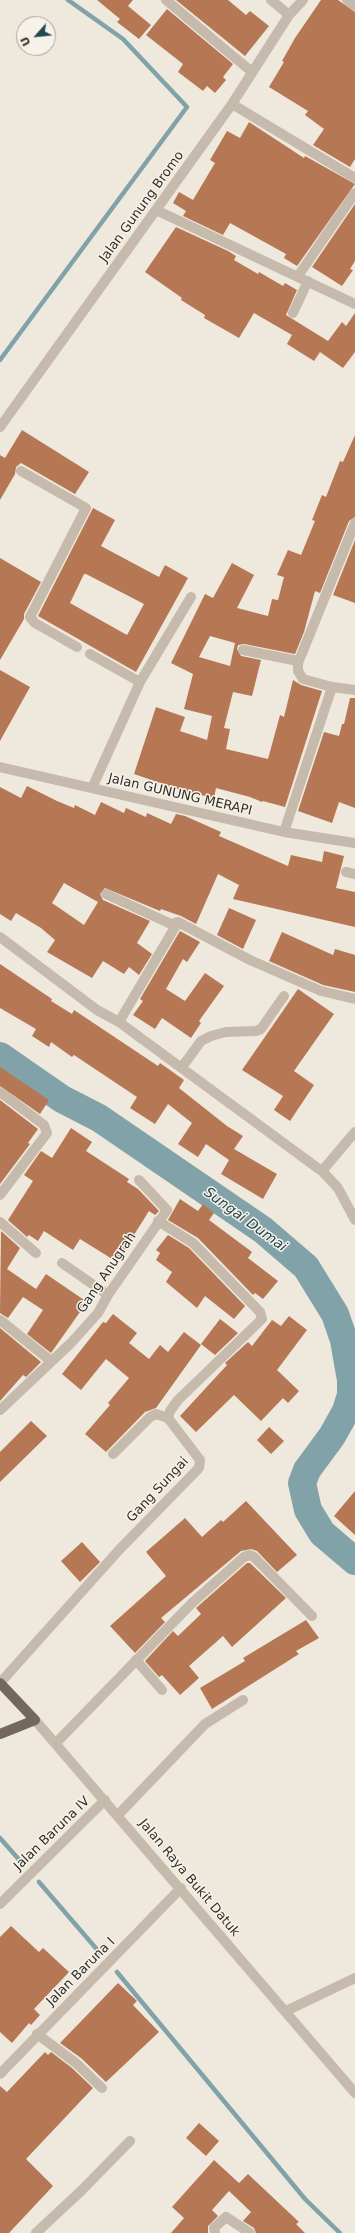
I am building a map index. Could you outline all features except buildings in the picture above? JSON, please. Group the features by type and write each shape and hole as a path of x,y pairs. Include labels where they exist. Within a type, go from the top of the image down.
{"main road":[{"name":"Jalan Raya Bukit Datuk","path":"0,1683 35,1720"},
{"path":"0,1734 35,1720"}],"street":[{"path":"166,0 252,72"},
{"path":"271,0 289,15"},
{"name":"Jalan Gunung Bromo","path":"0,427 232,104 289,15 303,0"},
{"path":"347,0 355,6"},
{"path":"232,104 355,178"},
{"path":"298,276 355,194"},
{"path":"156,210 355,304"},
{"path":"294,313 308,281"},
{"path":"21,471 86,508 30,617 35,623 77,647"},
{"path":"355,523 298,661 298,671 303,679 332,687 355,690"},
{"path":"92,788 140,682 191,597"},
{"path":"243,650 298,661"},
{"path":"90,654 140,682"},
{"path":"284,832 332,687"},
{"name":"Jalan GUNUNG MERAPI","path":"0,767 284,832 355,843"},
{"path":"106,894 172,924 178,922 250,960 321,991 355,999"},
{"path":"119,1022 178,922"},
{"path":"0,937 97,1010 119,1022 182,1067 322,1172 338,1188 355,1220"},
{"path":"182,1067 201,1041 211,1036 226,1032 256,1032 261,1029 284,996"},
{"path":"0,1092 44,1125 47,1133 0,1195"},
{"path":"322,1172 355,1132"},
{"name":"Gang Anugrah","path":"0,1410 71,1343 98,1313 108,1295 167,1210 166,1207 139,1180"},
{"path":"112,1454 150,1417 156,1414 168,1418 170,1411 178,1400 262,1319 260,1312 193,1243 158,1221"},
{"path":"0,1222 36,1253"},
{"path":"62,1263 108,1295"},
{"path":"0,1320 51,1361"},
{"name":"Gang Sungai","path":"0,1683 119,1550 199,1468 200,1460 168,1418"},
{"path":"56,1743 192,1602 249,1555 254,1557 312,1616"},
{"path":"136,1660 162,1690"},
{"path":"118,1815 205,1724 243,1700"},
{"name":"Jalan Raya Bukit Datuk","path":"35,1720 181,1888 355,2093"},
{"name":"Jalan Baruna IV","path":"0,1904 105,1800"},
{"name":"Jalan Baruna I","path":"0,2074 37,2034 181,1888"},
{"path":"286,2011 355,1978"},
{"path":"37,2034 76,2063 102,2088"},
{"path":"36,2233 82,2191 130,2140"},
{"path":"215,2233 214,2228 226,2217 250,2233"}],"waterway":[{"path":"0,360 187,107 123,39 68,0"},
{"name":"Sungai Dumai","path":"0,1056 62,1099 99,1118 263,1230 306,1267 335,1314 344,1340 351,1380 351,1395 346,1411 332,1436 307,1470 302,1483 308,1510 322,1533 355,1561"},
{"path":"0,1838 22,1863"},
{"path":"39,1882 100,1953"},
{"path":"117,1972 305,2199 340,2233"}]}
